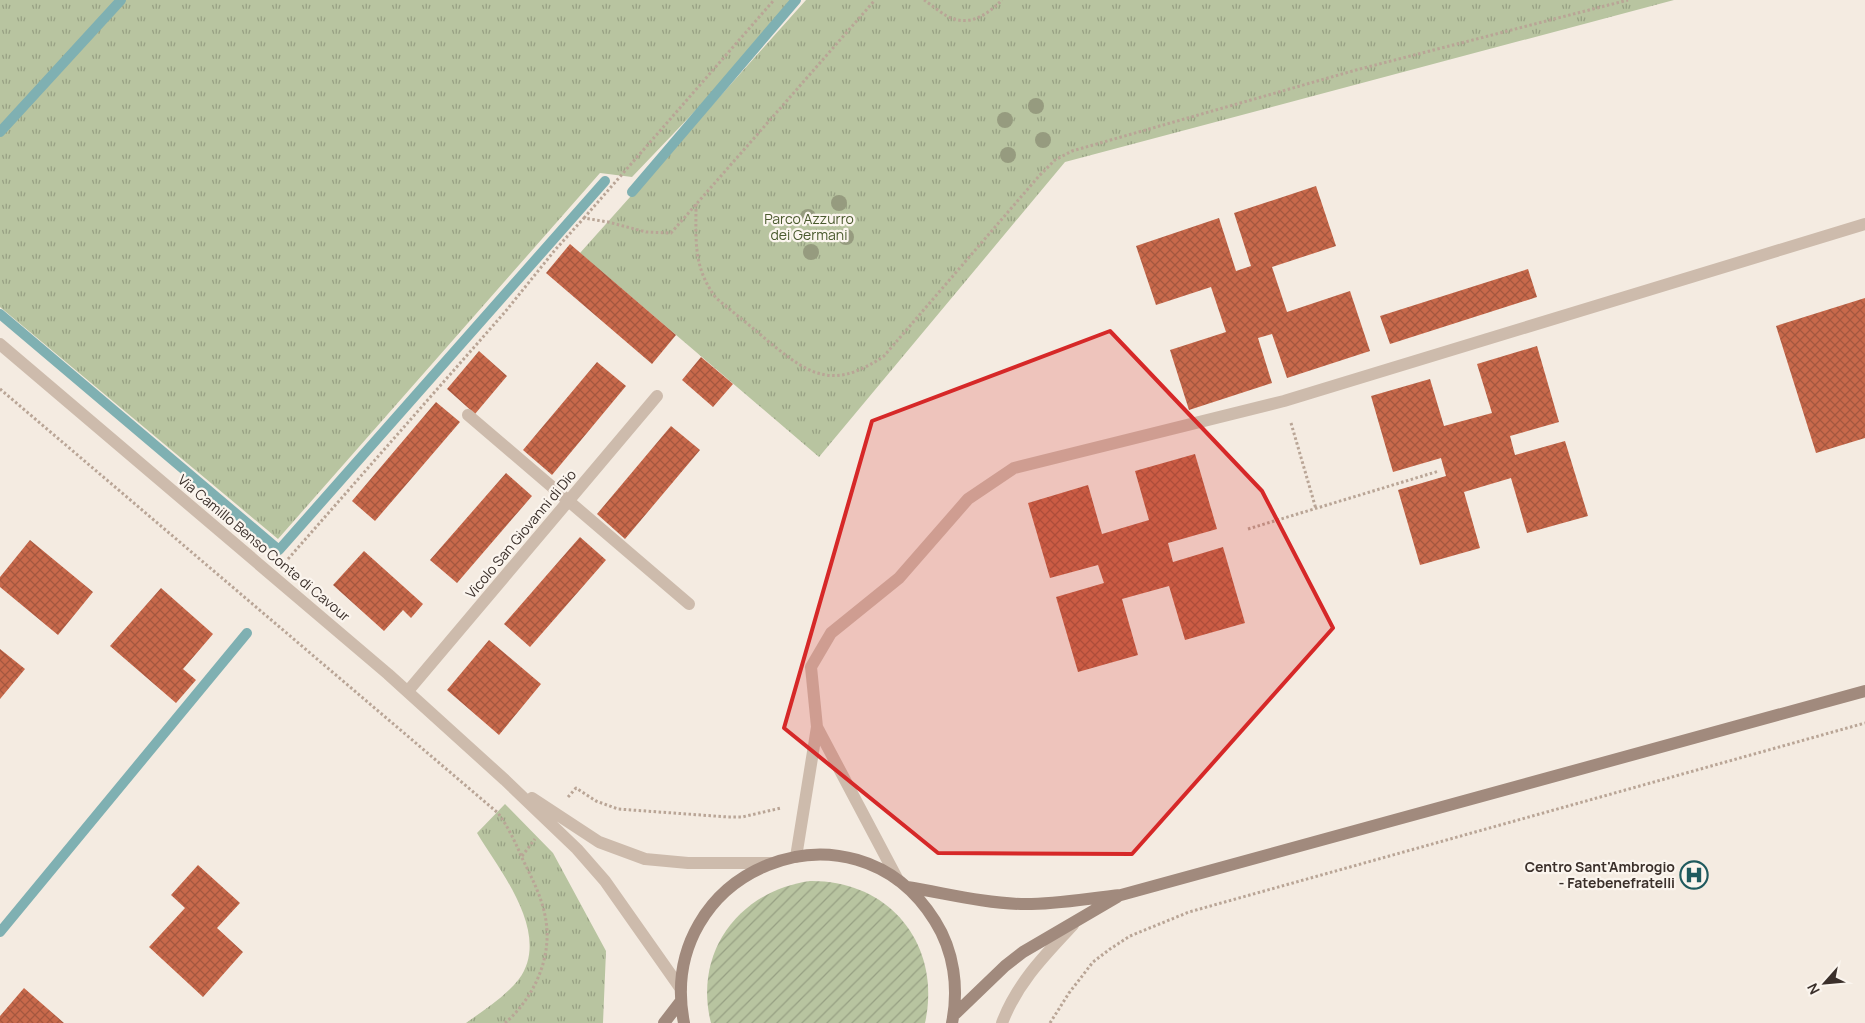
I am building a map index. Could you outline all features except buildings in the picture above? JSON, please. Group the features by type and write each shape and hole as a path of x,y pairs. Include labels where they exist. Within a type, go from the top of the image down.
{"main road":[{"path":"902,884 984,901 1021,904 1046,904 1121,895 1865,691"},
{"path":"684,1023 681,995 686,954 694,932 707,912 722,894 740,879 771,863 796,856 820,855 849,858 866,863 902,884 930,914 947,945 955,979 953,1019"},
{"path":"953,1019 1005,966 1023,952 1121,895"},
{"path":"664,1023 681,995"}],"street":[{"path":"796,856 817,727 811,667 831,633 899,578 968,499 1014,468 1284,401 1865,224"},
{"name":"Via Camillo Benso Conte di Cavour","path":"0,344 274,575 408,691 505,780 552,818 599,842 645,859 688,863 771,863"},
{"name":"Vicolo San Giovanni di Dio","path":"408,691 657,396"},
{"path":"468,415 689,604"},
{"path":"817,727 902,884"},
{"name":"Via Camillo Benso Conte di Cavour","path":"552,818 576,849 605,881 681,995"},
{"path":"1002,1023 1014,996 1029,973 1076,922"}],"path":[{"path":"274,575 505,312 555,250 774,0"},
{"path":"584,218 646,232 671,233 875,0"},
{"path":"924,0 954,19 974,20 990,12 1002,0"},
{"path":"696,204 698,263 705,282 716,298 800,365 824,375 851,374 877,362 884,356 1039,176 1055,160 1072,151 1356,70 1628,0"},
{"path":"0,389 498,814 507,826 522,856 544,913 548,933 540,976 522,1006 505,1023"},
{"path":"1284,401 1316,509"},
{"path":"1248,529 1438,471"},
{"path":"1050,1023 1068,993 1098,958 1130,936 1189,912 1865,723"},
{"path":"522,856 576,788 596,801 618,809 714,816 742,816 804,802"}],"highlighted area":[{"path":"1110,331 1262,491 1333,628 1132,854 938,853 784,728 872,421"}],"green space":[{"path":"0,0 801,0 632,177 600,173 278,539 0,307"},
{"name":"Parco Azzurro dei Germani","path":"806,0 1674,0 1065,162 819,457 580,253"},
{"path":"505,804 553,853 606,951 603,1023 466,1023 507,992 519,979 528,961 530,943 519,903 477,833"},
{"path":"810,881 839,884 864,892 886,905 904,922 917,944 925,968 928,994 925,1023 711,1023 707,997 709,972 716,950 727,929 743,912 762,897 785,887"}],"waterway":[{"path":"0,132 121,0"},
{"path":"632,192 796,0"},
{"path":"0,314 279,550 605,181"},
{"path":"0,932 247,633"}],"place":[{"name":"Centro Sant'Ambrogio - Fatebenefratelli","path":"1694,875"}]}
